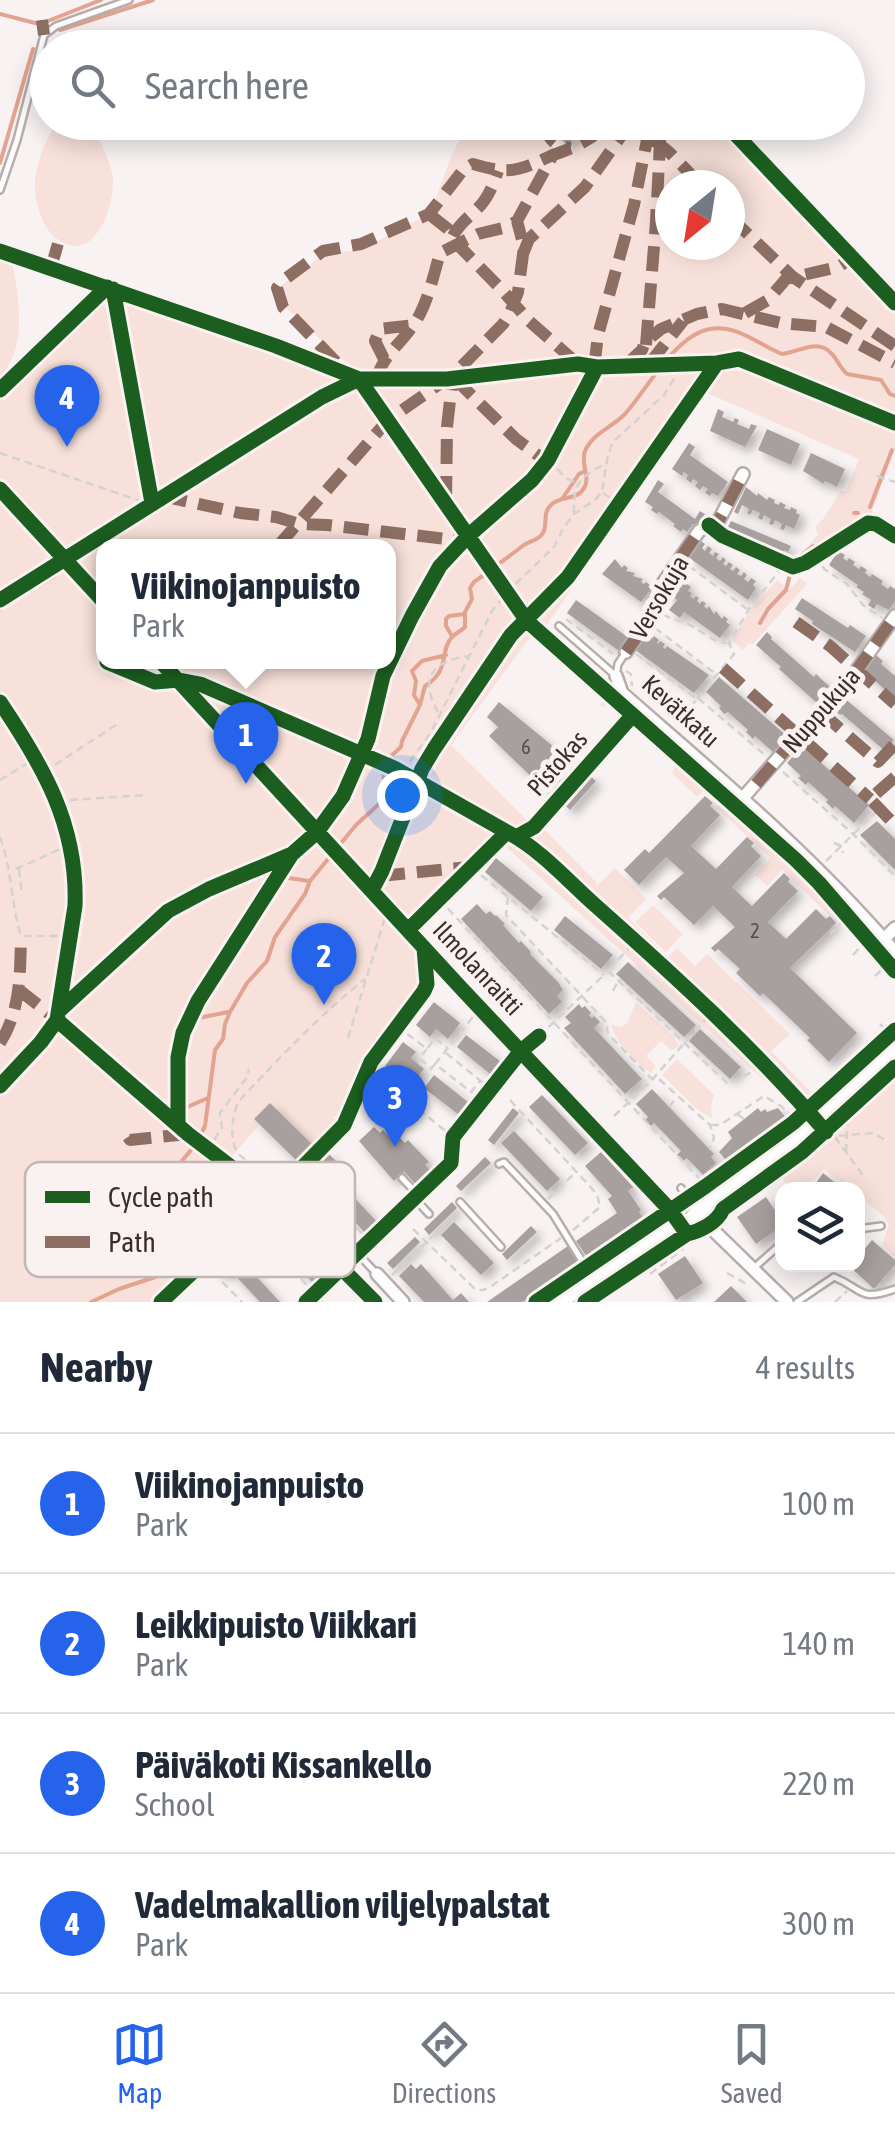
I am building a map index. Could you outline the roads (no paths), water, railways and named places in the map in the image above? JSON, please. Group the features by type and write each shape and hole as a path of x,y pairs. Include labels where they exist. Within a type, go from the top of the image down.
{"street":[{"name":"Versokuja","path":"626,653 658,606 656,592 702,528 719,520 743,474"},
{"name":"Nuppukuja","path":"742,799 800,739 892,620"},
{"name":"Kevätkatu","path":"616,676 622,693 810,858 893,962"},
{"path":"876,939 895,928"},
{"path":"689,1199 821,1130 888,1036"},
{"path":"560,1302 660,1234 686,1231 689,1199"},
{"path":"689,1199 710,1228 787,1302"},
{"path":"381,1278 403,1302"}],"lane":[{"path":"51,30 130,0"},
{"path":"0,190 30,88"},
{"path":"559,626 616,676"},
{"name":"Versokuja","path":"616,676 626,653"},
{"path":"439,931 457,948"},
{"path":"499,1164 504,1162 554,1214 594,1279"},
{"path":"402,1178 429,1214"},
{"path":"461,1205 501,1247"},
{"path":"865,1228 882,1226"},
{"path":"355,1232 369,1241 381,1278"},
{"path":"753,1270 775,1250"},
{"path":"797,1302 834,1277 869,1298 895,1289"}],"waterway":[{"path":"48,21 101,0"},
{"path":"60,30 153,0"},
{"path":"0,14 39,24"},
{"path":"0,163 30,59"},
{"path":"731,140 895,311"},
{"path":"181,1162 205,1126 215,1050 223,1039 230,1012 247,983 267,961 275,937 310,881 356,825 379,804 386,791 383,772 390,757 401,747 425,686 442,667 448,642 465,627 465,612 472,599 470,588 541,536 551,505 581,492 586,484 584,456 588,445 624,415 673,352 697,333 720,328 739,332 782,354 820,347 831,353 847,374 881,380 895,396"},
{"path":"870,507 892,450"},
{"path":"562,499 583,472"},
{"path":"794,561 813,546"},
{"path":"760,623 786,590 791,571"},
{"path":"65,572 96,601"},
{"path":"0,609 55,576"},
{"path":"452,636 446,619 465,614"},
{"path":"420,705 414,695 416,681 412,671 422,661 446,655"},
{"path":"158,669 165,676"},
{"path":"173,684 310,832"},
{"path":"322,844 331,854"},
{"path":"289,878 309,881"},
{"path":"194,1019 228,1012"},
{"path":"185,1108 208,1098"},
{"path":"91,1302 155,1277"}],"place":[{"name":"Vadelmakallion viljelypalstat","path":"67,447"},
{"name":"Viikinojanpuisto","path":"246,784"},
{"name":"Leikkipuisto Viikkari","path":"324,1005"},
{"name":"Päiväkoti Kissankello","path":"395,1147"}]}
